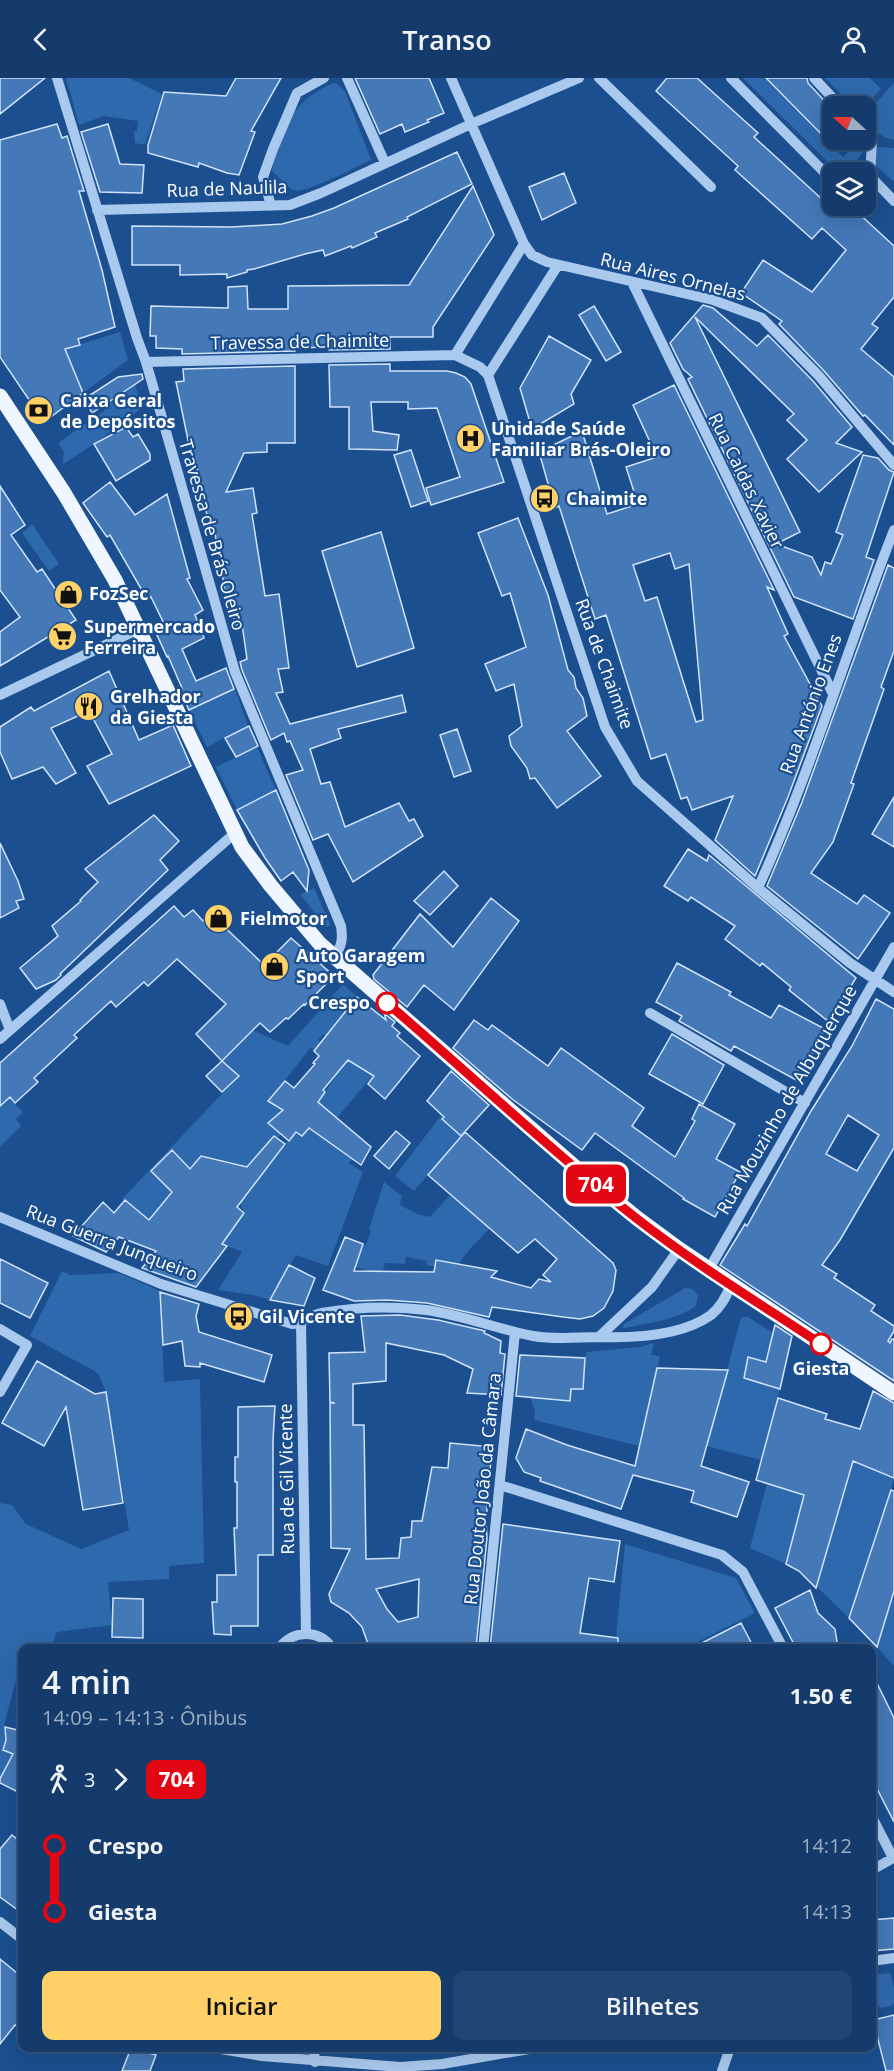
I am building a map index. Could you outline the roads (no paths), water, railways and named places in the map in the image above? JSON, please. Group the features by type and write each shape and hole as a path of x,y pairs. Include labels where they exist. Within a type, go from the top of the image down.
{"main road":[{"path":"0,396 64,493 115,580 242,847 271,886 320,944 576,1168 637,1218 731,1285 894,1393"}],"street":[{"name":"Travessa de Brás Oleiro","path":"57,78 146,362 235,672 341,926 343,938 341,948 334,957"},
{"path":"271,206 262,177 273,149 297,93 324,78"},
{"path":"347,78 385,163"},
{"path":"451,78 524,244 532,255 558,265 488,375 480,367 455,355 524,244"},
{"name":"Rua de Naulila","path":"97,210 290,205 579,78"},
{"path":"599,78 711,187"},
{"path":"730,78 822,170"},
{"path":"814,78 831,96"},
{"path":"876,184 894,201"},
{"name":"Rua Aires Ornelas","path":"558,265 713,300 762,318 819,376 894,465"},
{"name":"Rua Caldas Xavier","path":"632,282 730,488 833,694"},
{"name":"Travessa de Chaimite","path":"146,362 455,355"},
{"name":"Rua de Chaimite","path":"488,375 605,727 638,781 758,888 875,981 894,992"},
{"name":"Rua António Enes","path":"758,888 777,847 894,530"},
{"path":"0,695 139,629"},
{"path":"0,1039 235,833"},
{"name":"Rua Mouzinho de Albuquerque","path":"709,1269 894,947"},
{"path":"0,1004 10,1029"},
{"path":"650,1013 805,1103"},
{"name":"Rua Guerra Junqueiro","path":"0,1217 162,1284 283,1321 301,1323"},
{"path":"599,1337 652,1287 679,1249"},
{"path":"301,1323 316,1314 344,1309 388,1308 426,1311 472,1320 515,1332 557,1338 628,1338 680,1328 700,1321 720,1307 731,1285"},
{"name":"Rua de Gil Vicente","path":"301,1323 306,1634"},
{"path":"0,1329 27,1345 0,1392"},
{"name":"Rua Doutor João da Câmara","path":"483,1644 515,1332"},
{"path":"500,1485 722,1555 743,1572 781,1644"},
{"path":"283,1644 288,1639 306,1634 323,1639 328,1644"},
{"path":"876,1825 893,1858 876,1868"},
{"path":"0,1922 18,1937"},
{"path":"876,1960 894,1958"},
{"path":"238,2052 315,2062 400,2069 512,2052"},
{"path":"314,2052 315,2062"},
{"path":"722,2071 729,2052"}],"place":[{"name":"Caixa Geral de Depósitos","path":"39,411"},
{"name":"Unidade Saúde Familiar Brás-Oleiro","path":"470,439"},
{"name":"Chaimite","path":"545,499"},
{"name":"FozSec","path":"68,594"},
{"name":"Supermercado Ferreira","path":"63,637"},
{"name":"Grelhador da Giesta","path":"89,707"},
{"name":"Fielmotor","path":"219,919"},
{"name":"Auto Garagem Sport","path":"275,966"},
{"name":"Crespo","path":"387,1003"},
{"name":"Gil Vicente","path":"238,1317"},
{"name":"Giesta","path":"821,1344"}]}
